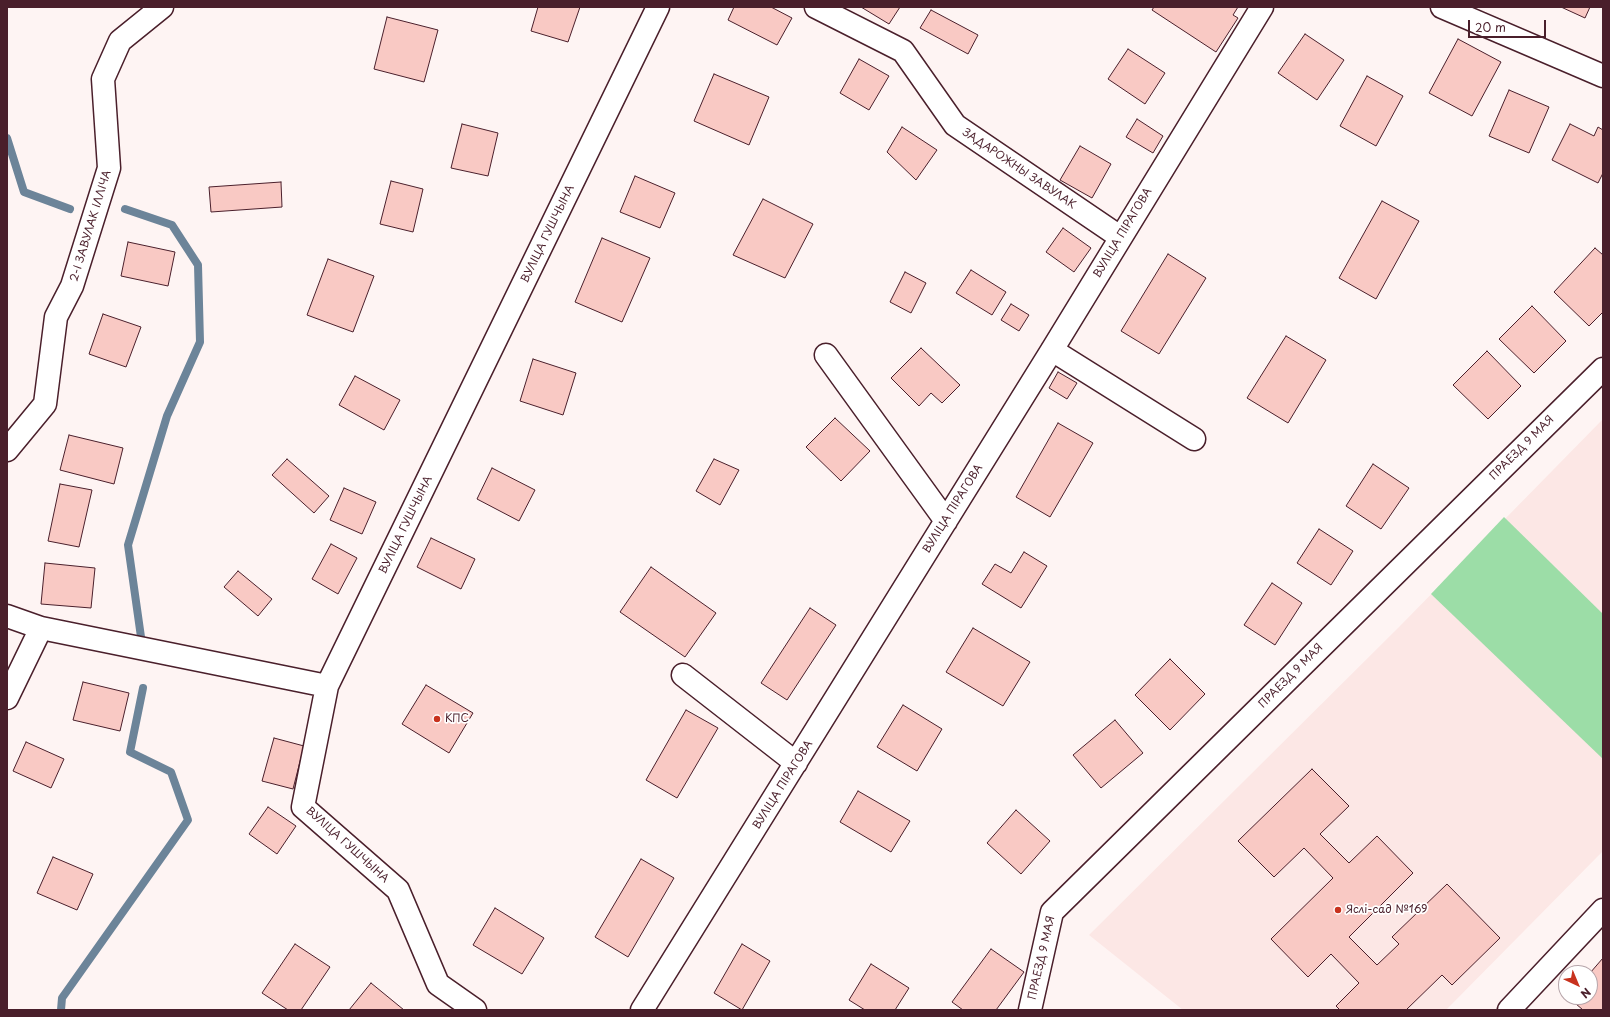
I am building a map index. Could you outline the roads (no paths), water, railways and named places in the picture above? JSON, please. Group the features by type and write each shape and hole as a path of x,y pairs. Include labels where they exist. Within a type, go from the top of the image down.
{"street":[{"name":"2-І ЗАВУЛАК ІЛЛІЧА","path":"7,450 45,404 56,317 72,286 109,168 103,79 120,40 162,7"},
{"name":"ВУЛІЦА ГУШЧЫНА","path":"475,1010 438,984 398,890 303,808 327,686 658,7"},
{"name":"ЗАДАРОЖНЫ ЗАВУЛАК","path":"816,7 903,52 955,125 1120,238"},
{"name":"ВУЛІЦА ПІРАГОВА","path":"642,1010 1052,350 1262,7"},
{"path":"1442,7 1603,76"},
{"path":"1052,350 1194,439"},
{"path":"826,355 946,521"},
{"name":"ПРАЕЗД 9 МАЯ","path":"1030,1010 1052,912 1603,369"},
{"path":"7,616 41,628 327,686"},
{"path":"7,698 41,628"},
{"path":"683,675 796,763"},
{"path":"1509,1010 1603,910"}],"waterway":[{"path":"7,138 24,192 70,209"},
{"path":"125,209 172,225 198,265 200,342 167,416 128,545 141,637"},
{"path":"61,1010 62,998 188,820 171,772 130,752 143,688"}],"place":[{"name":"КПС","path":"437,719"},
{"name":"Яслі-сад №169","path":"1338,910"}]}
